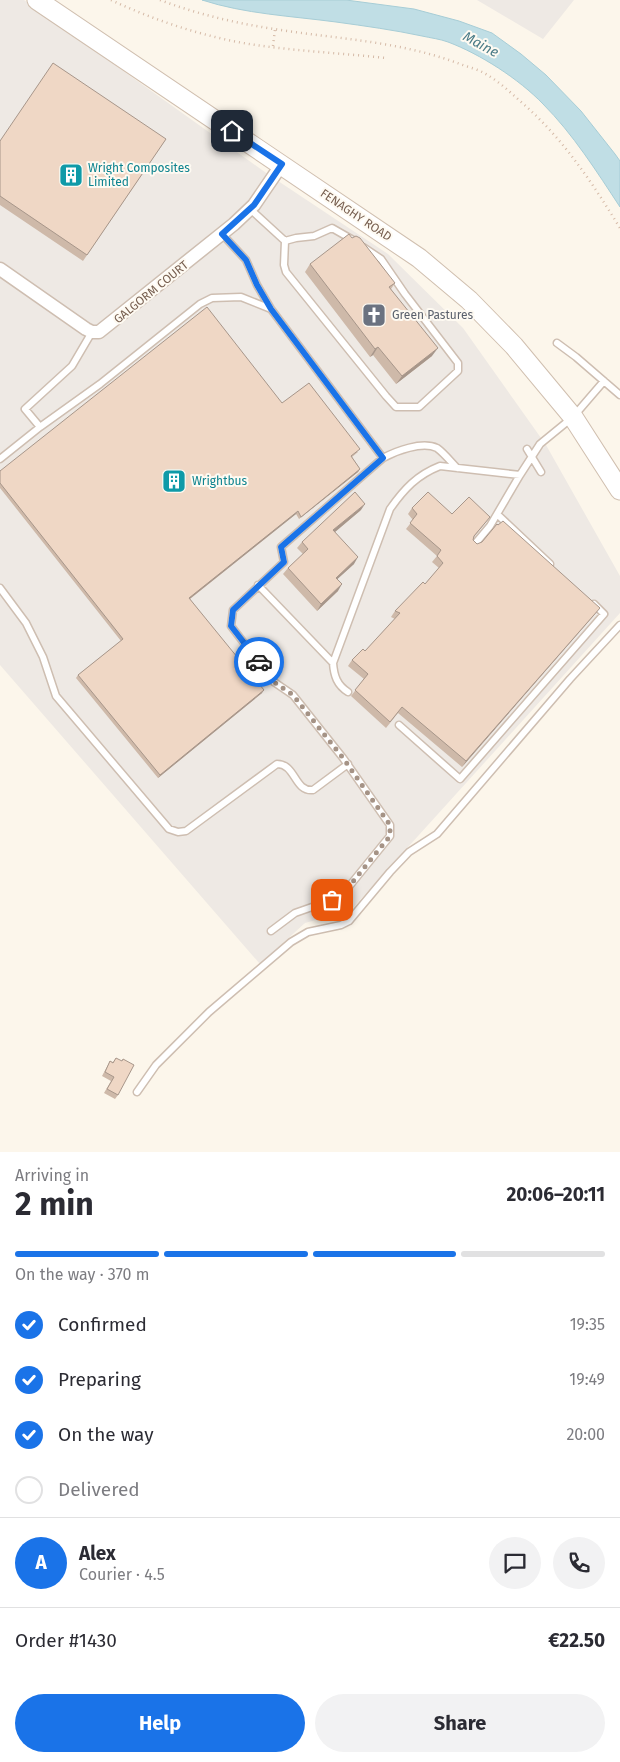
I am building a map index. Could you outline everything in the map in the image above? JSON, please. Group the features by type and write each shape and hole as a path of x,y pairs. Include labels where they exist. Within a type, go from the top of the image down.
{"street":[{"name":"FENAGHY ROAD","path":"37,0 419,258 469,300 514,346 573,417 620,490"},
{"name":"GALGORM COURT","path":"92,332 103,331 222,234 250,209 282,164"},
{"path":"0,269 92,332"}],"lane":[{"path":"250,209 285,241 284,265 286,272 396,407 419,407 458,371 460,367 456,358 380,260 371,252 348,236 332,228 314,236 285,241"},
{"path":"222,234 246,260 257,285 271,309 383,458"},
{"path":"0,460 40,427 100,384 200,304 212,298 241,297 271,309"},
{"path":"40,427 25,409 72,366 92,332"},
{"path":"557,343 576,356 620,395"},
{"path":"474,545 498,515 540,444 573,417 604,381"},
{"path":"271,931 295,913 332,900 347,889 390,836 390,825 348,764 293,695 274,682 231,626 233,610 284,562 281,547 383,458 402,449 422,446 436,448 457,468"},
{"path":"526,449 541,472"},
{"path":"348,692 342,688 334,675 334,663 390,509 402,492 428,471 440,466 520,475"},
{"path":"498,515 554,568"},
{"path":"258,585 334,663"},
{"path":"0,588 26,623 43,657 56,696 169,829 178,832 186,831 278,764 284,764 289,768 301,787 313,790 348,764"},
{"path":"399,725 460,779 604,614 590,601"},
{"path":"137,1092 156,1064 196,1024 291,942 308,932 341,925 349,921 408,852 437,834 570,679 620,625"}],"path":[{"path":"111,0 189,30 248,44 386,58"},
{"path":"160,0 218,19 412,49 442,57 484,73 507,89 537,115 559,139 586,173 620,228"},
{"path":"273,46 275,29"}],"shaded area":[{"path":"0,0 24,0 269,175 388,254 463,328 546,445 620,576 620,613 351,910 305,923 260,964 0,665"},
{"path":"477,0 574,0 543,39"}],"water":[{"name":"Maine","path":"202,0 346,0 414,9 459,21 492,33 546,75 581,111 615,154 620,161 620,207 574,141 543,104 523,85 473,53 445,41 411,34 379,28 251,12"}],"building":[{"name":"Wright Composites Limited","path":"53,63 166,139 87,255 0,196 0,141"},
{"name":"Green Pastures","path":"349,234 352,238 356,236 360,238 395,283 389,287 438,348 402,376 378,347 375,349 310,264"},
{"name":"Wrightbus","path":"207,307 282,403 309,383 360,449 351,456 360,469 301,517 298,511 189,598 264,690 160,775 78,675 123,639 0,483 0,471"},
{"path":"355,492 365,504 333,530 358,557 336,578 342,584 321,604 288,568 308,549 302,542"},
{"path":"428,492 452,514 469,497 490,517 474,536 473,540 477,544 482,542 497,524 503,521 600,608 466,761 402,707 390,722 355,690 368,674 352,660 363,649 365,651 400,613 395,611 423,582 425,584 443,563 437,556 441,550 410,523 417,514 412,508"},
{"path":"116,1058 122,1061 123,1059 134,1065 118,1095 107,1089 114,1077 105,1072 110,1061 113,1063"}],"way so far":[{"path":"259,662 274,682 293,695 343,758 390,825 390,836 347,889 332,900"}],"place":[{"name":"Wright Composites Limited","path":"71,175"},
{"name":"Green Pastures","path":"374,315"},
{"name":"Wrightbus","path":"174,481"}],"route":[{"path":"232,131 282,164 254,205 222,234 246,260 257,285 271,309 383,458 281,547 284,562 233,610 231,626 259,662"}]}
